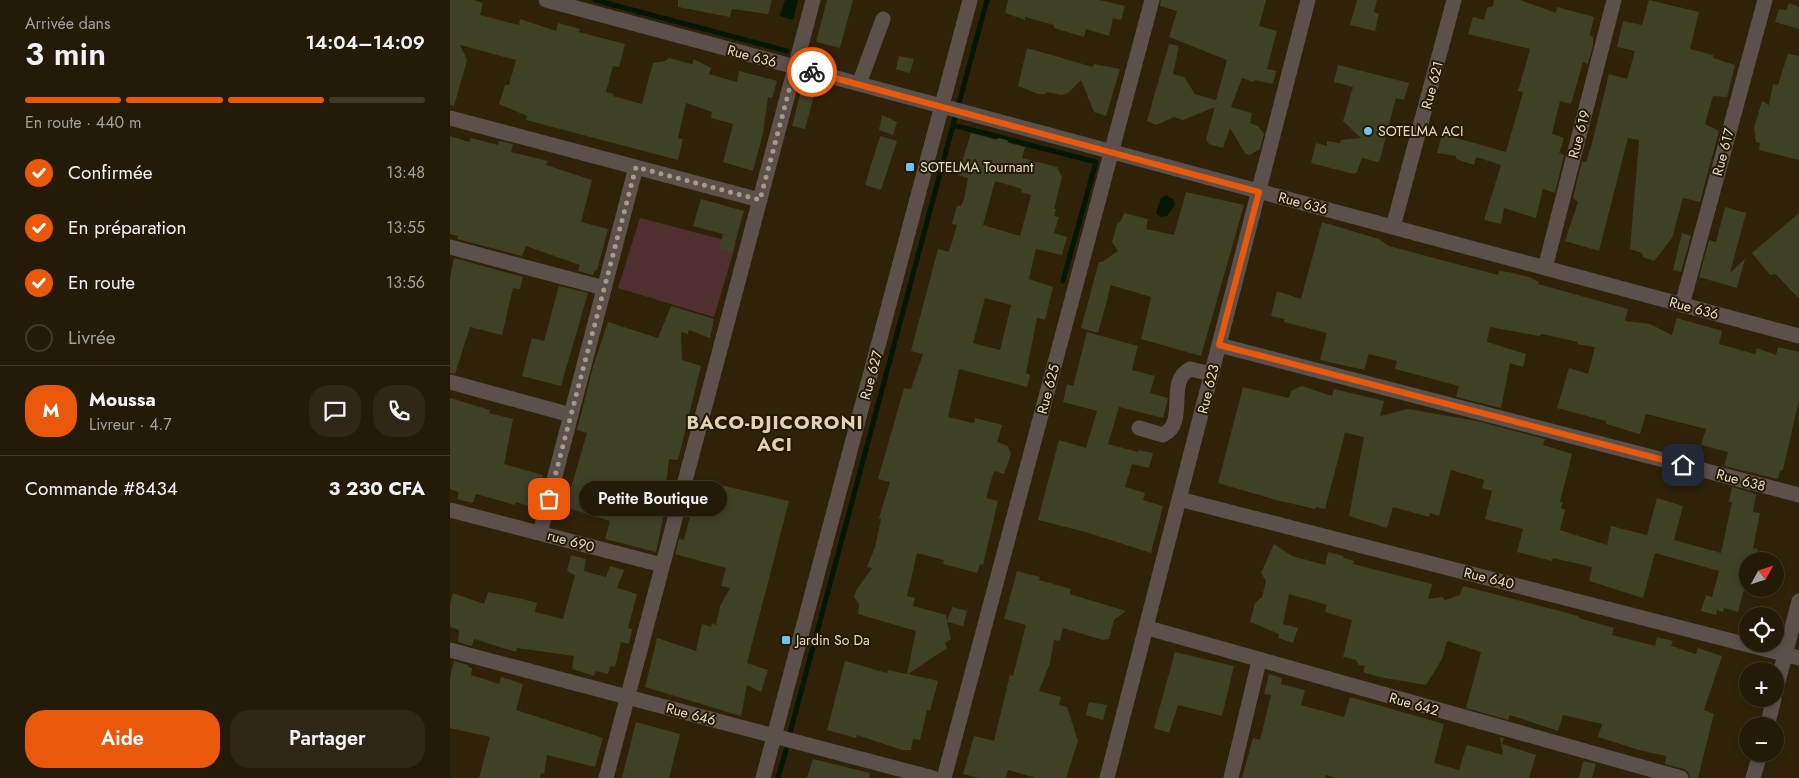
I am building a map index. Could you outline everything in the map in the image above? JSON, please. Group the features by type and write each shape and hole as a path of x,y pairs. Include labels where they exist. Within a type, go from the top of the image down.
{"street":[{"name":"Rue 636","path":"546,0 1799,336"},
{"path":"606,778 813,0"},
{"name":"Rue 627","path":"763,778 970,0"},
{"name":"Rue 625","path":"944,778 1152,0"},
{"name":"Rue 623","path":"1108,778 1308,0"},
{"name":"Rue 621","path":"1393,227 1454,0"},
{"name":"Rue 619","path":"1544,268 1614,0"},
{"name":"Rue 617","path":"1682,305 1765,0"},
{"path":"859,84 883,19"},
{"path":"450,118 760,200"},
{"path":"540,533 636,167"},
{"path":"450,247 604,288"},
{"name":"Rue 638","path":"1219,345 1799,495"},
{"path":"1139,428 1164,435 1171,431 1175,424 1179,378 1190,369 1212,374"},
{"path":"450,382 571,414"},
{"name":"Rue 640","path":"1179,499 1792,656"},
{"name":"rue 690","path":"450,510 662,565"},
{"path":"1784,673 1792,656 1799,601"},
{"name":"Rue 642","path":"1148,628 1259,661 1681,778"},
{"name":"Rue 646","path":"450,650 933,778"},
{"path":"1231,778 1259,661"},
{"path":"1753,778 1758,762"}],"shaded area":[{"path":"785,0 798,0 793,20 780,16"},
{"path":"1167,195 1173,199 1175,205 1167,216 1160,217 1156,213 1161,198"},
{"path":"640,218 736,243 714,317 618,288"}],"building":[{"path":"450,0 474,0 483,3 480,15 519,25 520,19 556,31 558,23 580,29 579,32 625,44 619,67 613,66 606,92 614,94 613,96 642,104 653,63 665,61 669,58 692,64 694,59 711,68 709,74 737,82 739,71 777,81 772,98 768,97 763,133 753,171 723,162 733,124 711,118 712,112 686,103 678,138 683,139 678,160 526,120 527,116 499,104 505,85 509,85 516,60 460,45 467,60 454,106 450,105"},
{"path":"678,0 772,0 768,14 732,9 730,17 678,7"},
{"path":"827,0 853,0 840,48 816,42"},
{"path":"1008,0 1099,0 1125,6 1121,20 1113,18 1109,36 1086,29 1084,37 1054,28 1054,25 1025,17 1025,20 1005,13"},
{"path":"1161,0 1266,0 1259,26 1277,31 1267,69 1276,71 1273,84 1254,80 1254,82 1242,78 1231,107 1252,113 1250,123 1258,126 1264,134 1260,149 1250,155 1245,153 1230,128 1223,148 1209,144 1206,139 1215,107 1183,120 1174,117 1156,125 1147,121 1169,44 1179,46 1173,74 1184,77 1195,94 1216,100 1227,60 1169,37 1177,11 1160,6"},
{"path":"1357,0 1377,0 1374,12 1379,14 1375,31 1350,25"},
{"path":"1494,0 1520,0 1556,13 1557,7 1594,17 1590,35 1593,37 1593,45 1588,64 1583,62 1571,104 1560,101 1552,134 1564,138 1559,153 1564,155 1555,193 1543,189 1536,218 1504,208 1501,224 1484,220 1501,165 1476,157 1474,165 1456,159 1456,156 1437,153 1442,134 1506,152 1523,92 1518,91 1530,49 1468,34 1473,17 1484,20 1487,8 1493,6"},
{"path":"1649,0 1699,12 1690,49 1713,55 1713,58 1735,65 1727,97 1713,96 1705,124 1719,131 1700,202 1683,198 1672,238 1654,261 1643,257 1642,253 1630,249 1639,140 1628,138 1599,251 1565,241 1578,202 1573,198 1582,161 1586,162 1591,147 1609,74 1627,79 1635,51 1617,47 1623,21 1642,25"},
{"path":"1789,3 1799,7 1799,29 1775,22 1779,9 1786,10"},
{"path":"1027,48 1093,67 1094,64 1120,69 1106,116 1094,112 1081,80 1068,93 1062,95 1047,92 1045,94 1038,94 1018,86"},
{"path":"1788,54 1799,56 1799,160 1759,150 1760,143 1756,142 1754,128 1762,101 1769,105 1773,84 1778,85"},
{"path":"899,56 914,59 910,73 896,69"},
{"name":"SOTELMA ACI","path":"1338,65 1409,83 1404,100 1396,98 1380,159 1378,162 1362,158 1357,172 1354,174 1311,163 1316,143 1327,146 1327,141 1340,143 1341,140 1361,138 1343,121 1353,87 1334,82"},
{"path":"801,91 814,95 805,129 792,126"},
{"path":"882,115 897,122 893,135 879,130"},
{"path":"971,133 996,140 998,138 1007,140 1009,143 1025,147 1022,158 1057,167 1062,177 1054,209 1056,209 1054,216 1059,217 1054,233 1067,237 1062,255 1036,249 1029,279 1053,287 1045,320 1037,318 1026,373 1030,375 1027,387 959,369 948,417 974,423 975,418 1002,425 997,442 1008,446 1011,454 1004,474 994,471 986,498 998,501 983,565 980,564 977,573 943,564 944,560 917,553 907,596 915,598 913,606 946,615 947,621 952,607 967,611 963,626 947,622 951,639 945,643 947,648 908,674 938,681 930,711 927,710 920,740 913,739 911,750 902,750 857,735 856,738 827,730 845,661 887,673 888,670 907,674 916,631 858,614 859,604 854,597 857,589 872,568 867,567 875,547 881,519 879,518 890,482 878,479 904,388 911,389 923,354 911,351 938,249 949,252 957,225 952,224 957,206 961,206 964,199 968,178 958,175","holes":["995,181 1022,189 1021,192 1031,195 1020,236 983,225","985,298 1011,305 1000,350 973,343"]},
{"path":"450,136 469,142 471,138 498,145 499,141 513,144 511,152 548,161 546,165 592,180 581,222 608,229 597,270 595,270 593,275 578,271 580,265 526,246 522,256 457,239 458,236 450,234"},
{"path":"880,136 897,141 881,190 865,185"},
{"path":"1186,192 1244,205 1201,356 1141,339 1151,297 1111,285 1098,333 1081,328 1099,262 1102,262 1118,251 1112,242 1117,224 1124,213 1148,219 1146,229 1174,235"},
{"path":"701,199 744,211 732,253 719,249 723,234 693,226"},
{"path":"1725,207 1746,213 1730,273 1745,259 1737,288 1699,277 1709,240 1716,242"},
{"path":"1799,213 1799,299 1776,274 1770,275 1752,253"},
{"path":"1322,222 1379,239 1389,246 1498,275 1499,271 1529,277 1539,282 1538,284 1628,309 1625,321 1650,324 1672,335 1677,318 1722,331 1719,344 1755,354 1757,348 1776,355 1778,347 1799,352 1799,400 1783,470 1780,471 1778,479 1724,466 1728,452 1701,445 1706,429 1646,414 1640,434 1606,424 1606,421 1557,408 1569,368 1588,374 1595,347 1577,344 1578,342 1542,334 1539,336 1490,327 1487,342 1526,354 1523,367 1510,363 1501,408 1456,397 1459,386 1395,369 1397,361 1369,354 1364,370 1320,360 1327,333 1284,322 1284,319 1271,316 1277,291 1301,299"},
{"path":"1682,233 1691,236 1681,272 1673,270"},
{"path":"454,258 523,277 520,289 513,288 502,335 470,327 455,374 450,373 450,278"},
{"path":"559,286 588,293 561,386 522,376 532,338 544,341"},
{"path":"671,306 714,319 710,338 689,330 688,334 681,332 682,360 701,366 678,460 669,459 666,484 670,485 656,552 605,539 610,521 562,506 566,491 570,491 587,433 577,430 593,367 608,322 658,338"},
{"path":"1087,332 1138,346 1132,370 1155,376 1150,393 1168,398 1163,418 1119,407 1108,444 1138,452 1138,450 1153,453 1149,468 1132,464 1125,487 1145,493 1143,500 1163,506 1151,553 1089,533 1038,520 1059,440 1086,448 1097,411 1063,402 1067,384 1073,386"},
{"path":"1302,386 1332,396 1334,389 1384,401 1380,416 1408,409 1477,421 1545,439 1543,445 1572,454 1560,502 1563,502 1561,508 1565,510 1560,530 1607,545 1611,526 1647,535 1657,498 1683,506 1674,540 1721,553 1732,502 1729,502 1732,487 1756,494 1753,512 1760,513 1753,548 1758,549 1758,552 1739,552 1739,598 1742,598 1738,612 1724,608 1723,612 1717,610 1716,615 1701,611 1706,595 1712,597 1719,571 1655,553 1643,598 1589,581 1592,567 1553,558 1552,561 1517,552 1523,529 1485,519 1492,491 1482,488 1484,480 1451,470 1439,516 1430,513 1429,517 1393,507 1387,528 1349,516 1364,437 1345,433 1325,509 1316,507 1315,509 1276,500 1218,483 1243,387 1289,398 1291,391"},
{"path":"450,398 490,410 489,413 513,419 504,464 543,475 535,508 516,502 515,505 476,494 473,503 457,499 459,492 450,489"},
{"path":"699,480 789,501 747,663 768,670 761,692 747,685 741,716 645,687 657,638 696,651 702,624 711,627 712,623 716,625 720,606 730,588 721,586 726,568 675,554 679,539 684,540"},
{"path":"1274,544 1292,556 1325,565 1328,552 1344,556 1343,558 1354,561 1353,564 1432,584 1428,599 1442,597 1445,600 1460,595 1463,586 1579,616 1579,618 1614,628 1612,635 1655,646 1657,637 1673,641 1671,646 1696,654 1698,648 1722,656 1704,710 1714,714 1698,778 1690,778 1688,772 1684,769 1665,764 1666,756 1598,737 1602,724 1563,715 1558,731 1510,715 1508,720 1466,708 1481,652 1447,641 1442,659 1426,685 1379,677 1363,672 1365,666 1359,665 1356,660 1343,657 1352,620 1325,612 1327,605 1289,594 1283,624 1298,628 1293,643 1278,638 1279,634 1250,622 1255,603 1262,597 1266,581 1261,573"},
{"path":"571,555 586,559 584,571 606,577 610,566 624,570 617,588 637,594 628,628 632,629 629,644 621,642 615,667 610,666 608,674 596,671 594,676 572,669 574,656 517,648 516,652 474,639 472,646 458,642 459,630 450,627 450,604 453,593 484,604 488,592 522,599 537,603 535,612 563,619 575,575 567,571"},
{"path":"1017,571 1040,577 1039,580 1071,589 1070,594 1126,611 1114,620 1109,639 1103,640 1063,628 1060,641 1054,640 1050,663 1039,691 1061,697 1059,705 1067,707 1078,741 1066,778 1036,778 1008,770 1006,778 978,778 963,774 974,736 994,741 1010,675 1013,676 1026,625 1004,619"},
{"path":"1175,652 1234,666 1222,716 1178,705 1169,733 1154,728"},
{"path":"454,661 472,668 471,675 499,684 501,677 523,684 516,710 603,738 595,767 547,755 544,774 541,773 540,778 479,778 490,737 450,728 450,677"},
{"path":"1269,674 1282,678 1281,684 1305,690 1301,705 1344,717 1350,697 1444,724 1434,763 1459,770 1467,745 1503,755 1500,737 1504,738 1502,744 1536,755 1529,778 1336,778 1326,775 1325,778 1242,778 1253,738 1260,740 1271,695 1264,694"},
{"path":"1089,702 1107,705 1103,720 1086,715"},
{"path":"636,722 680,734 669,778 622,778"},
{"path":"813,759 870,773 869,778 807,778"},
{"path":"1583,761 1596,764 1592,778 1579,778"}],"waterway":[{"path":"595,0 787,51"},
{"path":"987,0 953,125 1096,162 1063,281"},
{"path":"790,733 953,125"},
{"path":"778,778 786,750"}],"way so far":[{"path":"549,499 636,167 760,200 795,68 812,72"}],"place":[{"name":"SOTELMA ACI","path":"1368,131"},
{"name":"SOTELMA Tournant","path":"910,167"},
{"name":"Petite Boutique","path":"549,499"},
{"name":"Jardin So Da","path":"786,640"}],"district":[{"name":"BACO-DJICORONI ACI","path":"775,433"}],"route":[{"path":"812,72 1259,192 1219,345 1683,465"}]}
